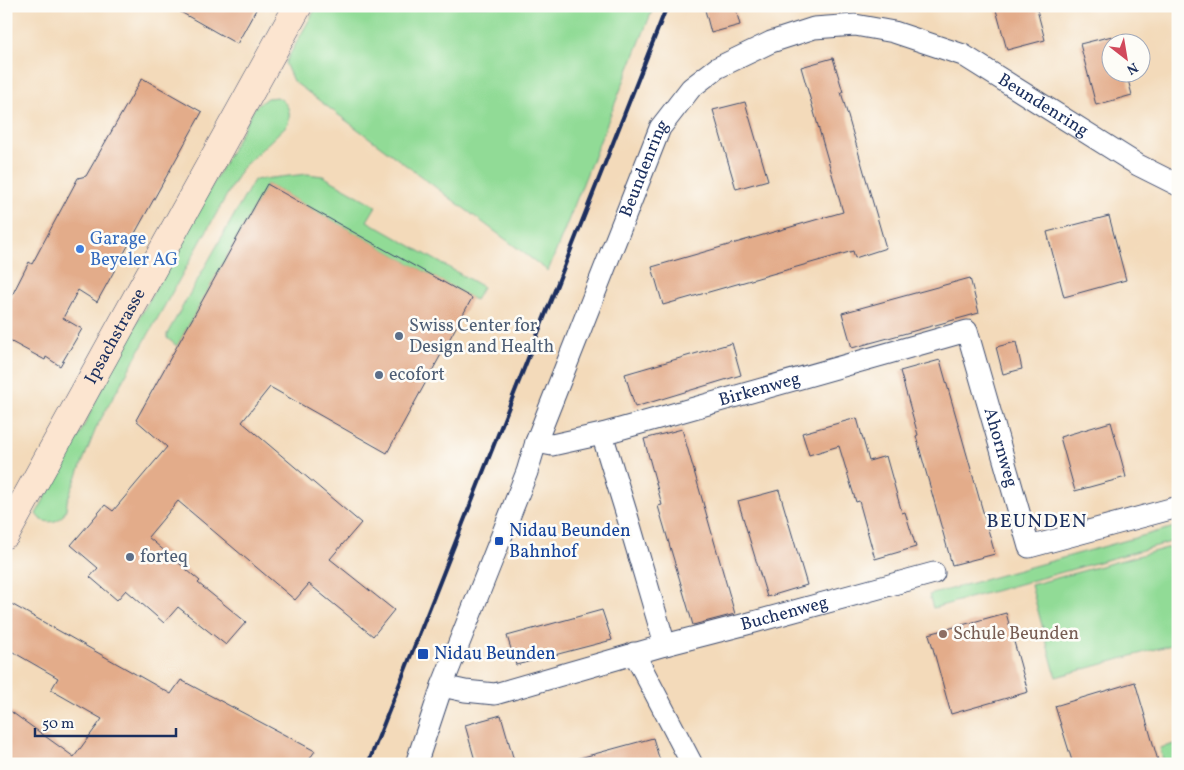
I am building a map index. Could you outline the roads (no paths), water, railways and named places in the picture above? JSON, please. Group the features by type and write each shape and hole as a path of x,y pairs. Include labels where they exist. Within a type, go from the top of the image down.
{"main road":[{"name":"Ipsachstrasse","path":"6,534 298,6"}],"street":[{"name":"Beundenring","path":"416,764 442,686 660,128 691,88 717,68 771,42 814,28 855,25 894,32 963,55 1138,165 1178,185"},
{"name":"Birkenweg","path":"536,442 552,445 602,434 967,332 972,347"},
{"name":"Ahornweg","path":"972,347 1029,547 1178,508"},
{"path":"602,434 665,645"},
{"name":"Buchenweg","path":"442,686 465,691 495,694 634,653 763,620 934,572"},
{"path":"634,653 692,764"}],"railway":[{"path":"368,764 667,6"}],"place":[{"name":"Garage Beyeler AG","path":"80,249"},
{"name":"Swiss Center for Design and Health","path":"399,336"},
{"name":"ecofort","path":"379,375"},
{"name":"Nidau Beunden Bahnhof","path":"499,541"},
{"name":"forteq","path":"130,557"},
{"name":"Schule Beunden","path":"943,634"},
{"name":"Nidau Beunden","path":"423,654"}],"district":[{"name":"BEUNDEN","path":"1037,522"}]}
